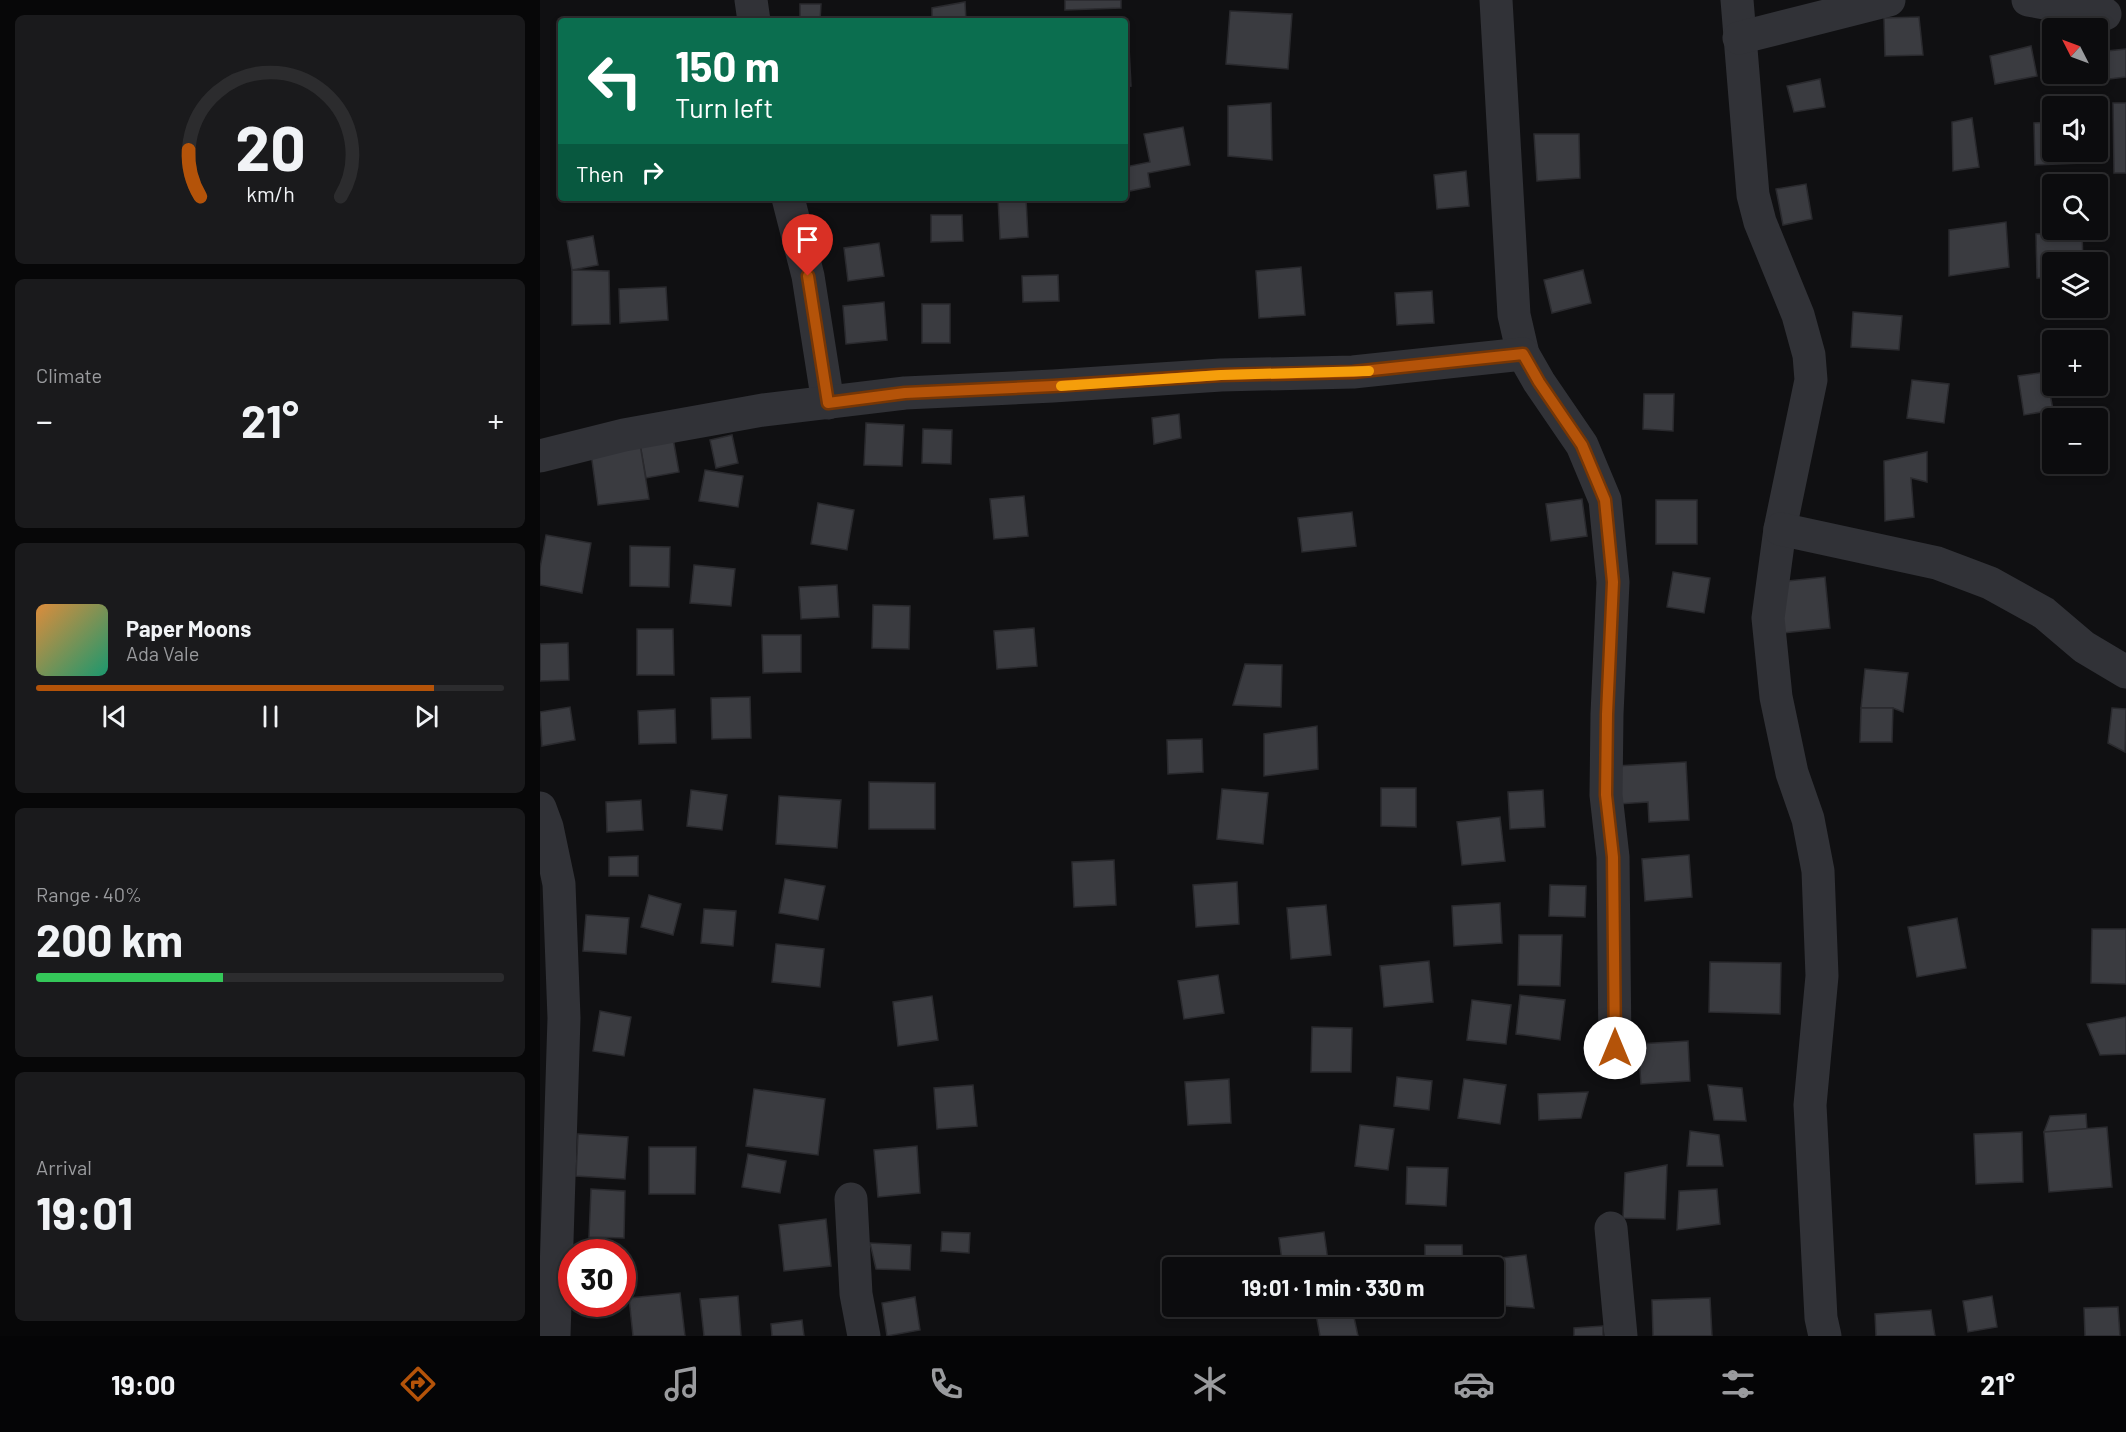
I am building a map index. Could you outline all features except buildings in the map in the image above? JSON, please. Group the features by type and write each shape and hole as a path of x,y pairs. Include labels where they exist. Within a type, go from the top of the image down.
{"street":[{"path":"751,0 754,18"},
{"path":"1496,0 1514,315 1523,354 1539,382 1582,445 1605,500 1613,582 1606,795 1613,857 1615,1048"},
{"path":"1737,0 1752,195 1760,222 1798,315 1809,355 1811,380 1780,529 1768,618 1776,697 1792,772 1808,819 1818,871 1822,976 1810,1105 1821,1318 1825,1336"},
{"path":"1739,38 1889,0"},
{"path":"2028,0 2105,15"},
{"path":"789,201 808,276 828,403"},
{"path":"540,456 624,435 763,410 905,393 1221,375 1353,372 1523,354"},
{"path":"1780,529 1937,563 1990,584 2044,613 2084,647 2126,672"},
{"path":"540,808 547,827 559,884 564,1018 554,1336"},
{"path":"851,1199 856,1294 864,1336"},
{"path":"1611,1228 1621,1336"}],"slow traffic":[{"path":"1061,386 1221,375 1369,371"}],"route":[{"path":"808,276 828,403 905,393 1221,375 1353,372 1523,354 1539,382 1582,445 1605,500 1613,582 1606,795 1613,857 1615,1048"}]}
